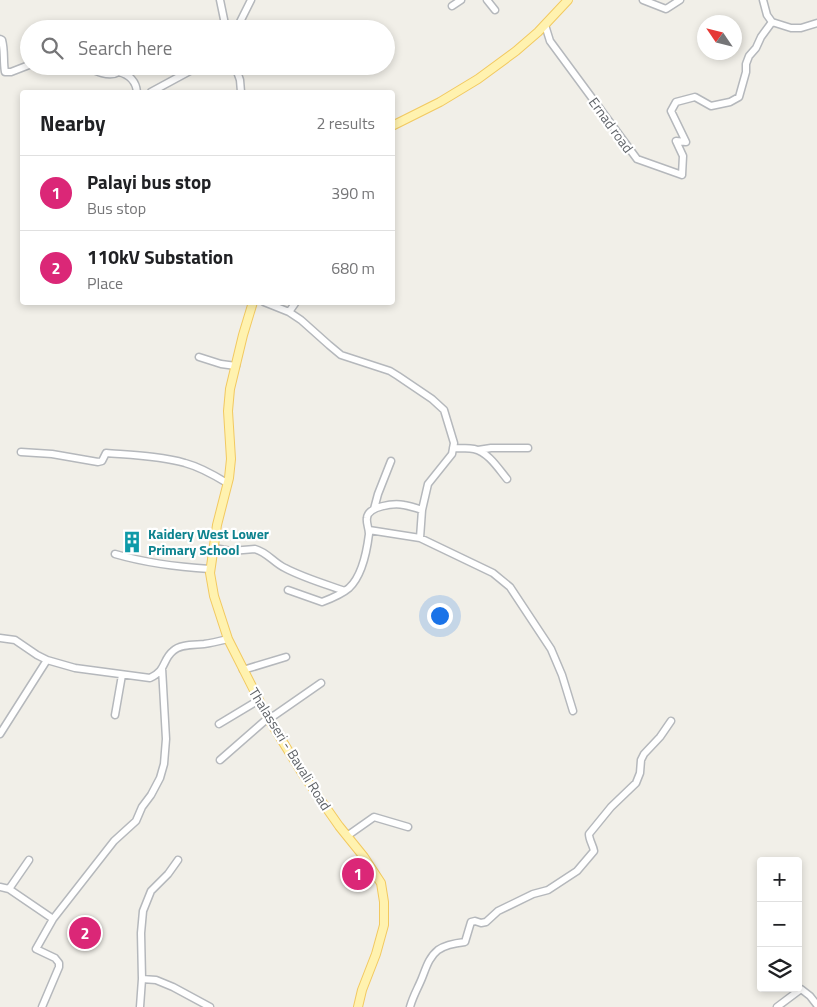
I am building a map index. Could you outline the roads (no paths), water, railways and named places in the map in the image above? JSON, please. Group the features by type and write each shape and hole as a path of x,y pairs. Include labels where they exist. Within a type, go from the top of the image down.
{"main road":[{"path":"395,124 440,102 478,79 516,51 545,25 568,0"},
{"name":"Thalasseri - Bavali Road","path":"252,305 230,389 228,411 231,459 210,569 214,596 228,639 268,718 304,776 381,883 384,902 384,925 358,1007"}],"street":[{"path":"220,0 224,20"},
{"path":"241,20 252,0"},
{"path":"452,6 461,0"},
{"path":"487,0 495,10"},
{"path":"643,0 666,8 680,0"},
{"path":"763,0 767,15 772,22 791,28 801,28 817,23"},
{"name":"Ernad road","path":"545,25 550,41 637,159 682,174 683,156 676,141 686,142 671,111 676,102 695,97 711,106 730,102 739,97 749,56 772,22"},
{"path":"0,39 5,49 5,72 20,68"},
{"path":"127,75 133,79 137,90"},
{"path":"155,90 182,75"},
{"path":"239,75 241,90"},
{"path":"272,305 290,312 341,355 390,371 432,399 444,410 454,444 452,454 428,484 422,510 420,538"},
{"path":"290,312 294,305"},
{"path":"199,357 221,364 236,366"},
{"path":"453,448 476,450 528,448"},
{"path":"476,450 490,458 507,479"},
{"path":"20,452 52,454 98,462 102,461 106,453 169,458 186,463 227,483"},
{"path":"374,509 391,461"},
{"path":"288,590 322,602 345,591 354,583 366,553 369,530 366,519 369,513 378,507 402,504 422,510"},
{"path":"369,530 420,538 493,573 510,587 551,649 562,675 573,711"},
{"path":"214,548 232,551 259,550 284,568 345,591"},
{"path":"115,554 136,560 183,568 210,569"},
{"path":"0,638 15,640 47,660 75,668 150,678 157,675 172,651 180,647 228,639"},
{"path":"243,670 286,657"},
{"path":"0,734 47,660"},
{"path":"42,1007 60,967 60,963 55,958 36,949 53,919 114,841 136,821 142,807 160,778 164,764 166,739 162,668"},
{"path":"115,716 122,675"},
{"path":"220,760 268,718 321,683"},
{"path":"219,724 259,700"},
{"path":"410,1007 416,988 433,955 444,947 464,942 471,922 486,922 498,911 533,894 548,890 576,871 587,860 594,851 589,834 611,807 631,789 640,773 641,760 644,754 660,737 671,721"},
{"path":"347,836 374,817 408,827"},
{"path":"9,889 29,860"},
{"path":"140,1007 143,911 151,891 168,874 178,860"},
{"path":"0,887 9,889 53,919"},
{"path":"142,979 156,980 210,1007"},
{"path":"776,1007 801,989 817,1005"}],"place":[{"name":"Kaidery West Lower Primary School","path":"132,542"},
{"name":"Palayi bus stop","path":"358,874"},
{"name":"110kV Substation","path":"85,933"}]}
